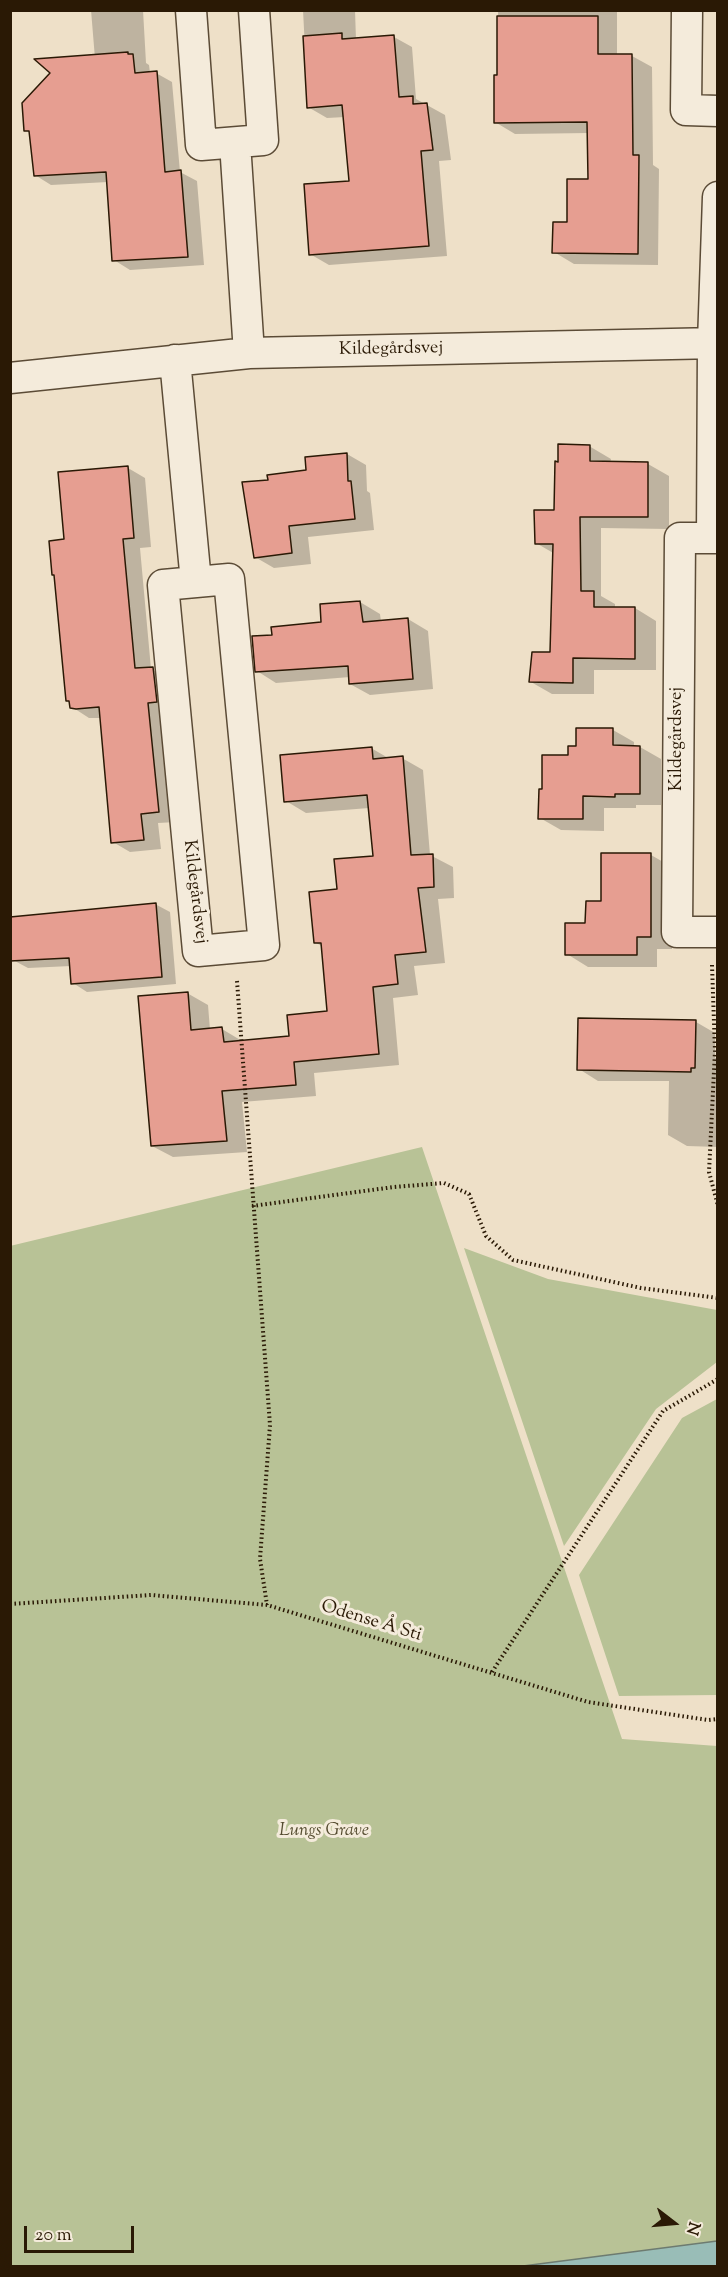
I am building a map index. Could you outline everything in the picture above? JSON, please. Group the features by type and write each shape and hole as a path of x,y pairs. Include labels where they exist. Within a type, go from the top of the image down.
{"street":[{"path":"191,10 201,145 263,140 254,10"},
{"path":"687,10 686,110 717,111"},
{"path":"235,142 249,353"},
{"name":"Kildegårdsvej","path":"715,932 677,932 680,538 715,538 717,197"},
{"name":"Kildegårdsvej","path":"10,378 249,353 715,343"},
{"path":"174,360 196,582"},
{"name":"Kildegårdsvej","path":"229,579 264,945 198,951 163,585 196,582 229,579"}],"path":[{"path":"715,932 715,1051 709,1172 717,1206"},
{"path":"234,948 270,1425 260,1559 267,1605"},
{"path":"252,1206 394,1187 444,1183 469,1194 486,1236 513,1260 640,1288 717,1298"},
{"path":"492,1672 663,1411 717,1378"},
{"name":"Odense Å Sti","path":"10,1604 151,1595 267,1605 588,1702 708,1720 717,1719"}],"green space":[{"name":"Lungs Grave","path":"422,1147 622,1739 717,1746 717,2241 523,2266 11,2266 10,1246"},
{"path":"464,1248 548,1279 717,1310 717,1362 656,1409 564,1546"},
{"path":"717,1399 717,1695 619,1696 579,1575 682,1418"}],"water":[{"path":"717,2241 717,2266 523,2266"}],"building":[{"path":"497,16 598,16 598,54 632,54 633,155 639,155 638,254 552,253 553,222 567,222 567,179 588,179 587,122 494,123"},
{"path":"342,33 342,39 394,35 399,97 413,96 413,104 427,103 433,150 421,151 429,246 309,255 304,184 349,181 342,105 307,108 303,36"},
{"path":"128,52 128,54 133,54 135,73 157,71 165,172 181,170 188,257 112,261 106,172 34,176 29,131 24,131 22,103 50,73 34,59"},
{"path":"558,444 590,445 590,461 648,462 648,517 580,517 581,591 594,591 594,607 635,607 635,659 573,658 573,683 529,682 532,652 550,652 553,544 535,544 534,510 554,510 555,461 558,462"},
{"path":"347,453 348,481 351,481 355,519 289,526 292,553 254,558 242,482 268,480 267,475 306,470 305,457"},
{"path":"128,466 134,538 123,539 135,668 153,667 157,702 148,703 159,812 141,814 144,840 111,843 99,707 70,708 69,701 66,701 49,541 64,539 58,472"},
{"path":"360,601 363,622 408,618 413,679 349,684 348,666 255,672 252,636 272,635 271,627 321,622 320,604"},
{"path":"576,728 613,728 613,745 640,746 640,794 615,794 615,797 583,796 583,819 538,819 539,789 542,789 542,755 568,755 568,746 576,746"},
{"path":"372,747 373,759 403,756 411,855 433,854 434,887 418,888 426,952 395,955 398,984 373,987 379,1054 294,1062 296,1085 222,1091 227,1141 151,1146 138,996 188,992 191,1030 222,1027 224,1042 289,1036 287,1015 327,1011 321,943 314,943 309,892 337,889 334,859 373,856 367,795 284,802 280,755"},
{"path":"601,853 651,853 651,937 637,937 637,955 565,955 565,923 585,923 586,901 601,901"},
{"path":"156,903 162,977 71,984 69,958 10,961 10,917"},
{"path":"578,1018 696,1020 695,1068 691,1068 691,1072 577,1070"}]}
